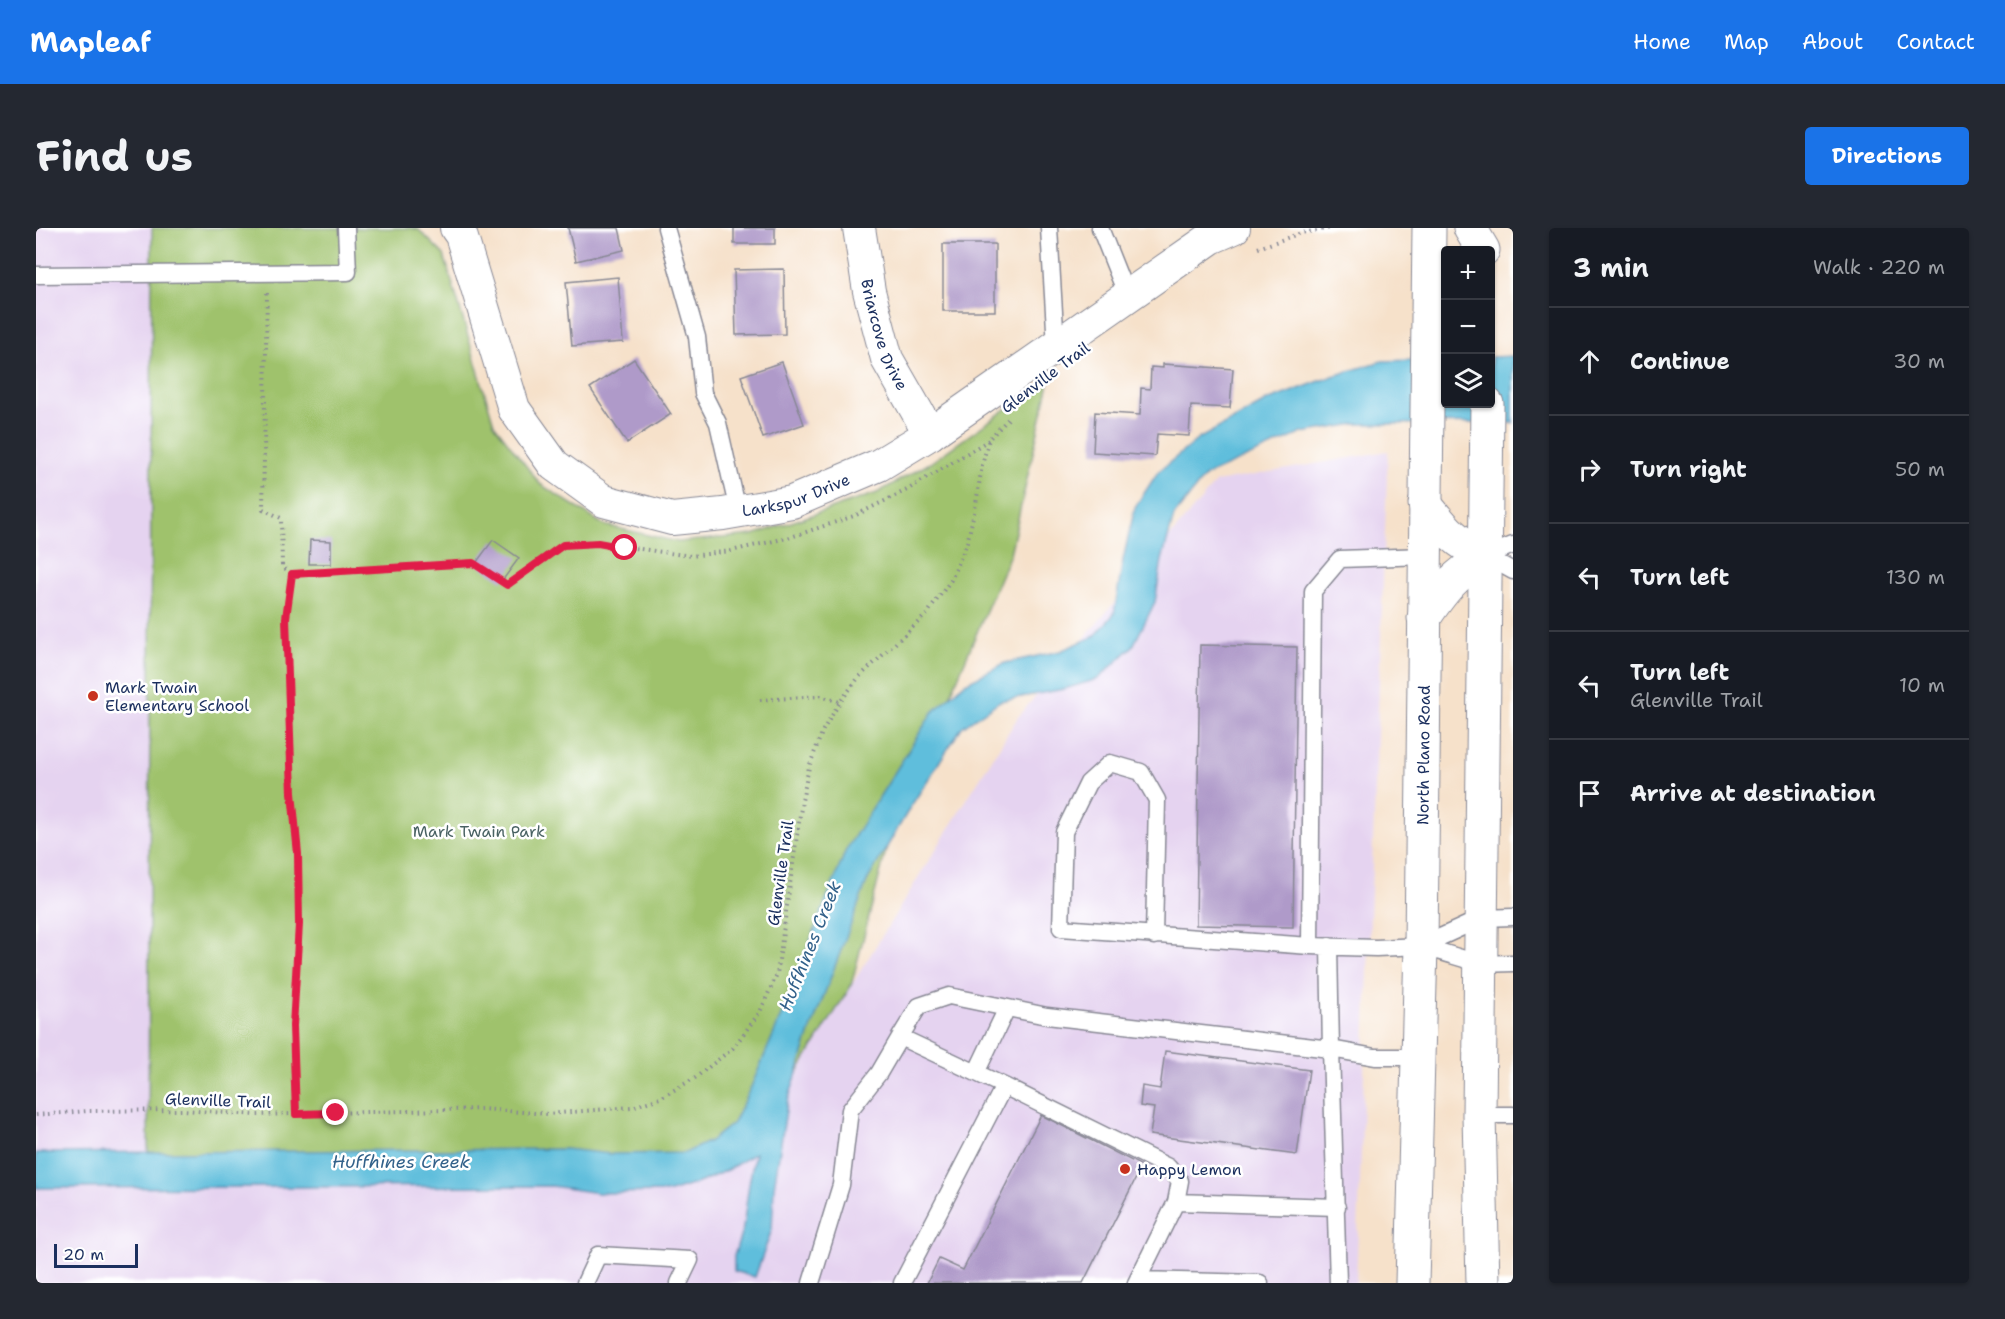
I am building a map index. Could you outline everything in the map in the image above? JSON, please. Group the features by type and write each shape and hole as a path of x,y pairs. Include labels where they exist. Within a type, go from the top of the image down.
{"main road":[{"name":"North Plano Road","path":"1412,1283 1421,946 1429,228"},
{"path":"1470,228 1481,246"},
{"path":"1489,246 1490,228"},
{"path":"1483,1283 1479,1115 1481,964 1497,917 1504,558 1486,447 1487,408"},
{"path":"1425,504 1459,543 1504,558"},
{"path":"1424,618 1445,587 1465,570 1504,558"}],"street":[{"name":"Larkspur Drive","path":"456,228 461,234 514,408 554,465 604,501 672,519 792,502 879,465 930,434 1211,238 1244,238"},
{"name":"Briarcove Drive","path":"859,228 869,291 887,359 930,434"}],"lane":[{"path":"36,275 348,272 346,228"},
{"path":"666,228 695,328 704,393 718,423 738,511"},
{"path":"1049,228 1056,346"},
{"path":"1100,228 1127,296"},
{"path":"1310,946 1313,591 1340,559 1425,556"},
{"path":"1154,936 1157,800 1141,772 1110,763 1088,783 1064,832 1061,928 1154,936 1310,946 1376,948 1421,946 1497,917"},
{"path":"1329,946 1338,1283"},
{"path":"1421,946 1481,964 1513,963"},
{"path":"811,1283 841,1185 850,1110 879,1073 919,1006 949,996 1047,1016 1331,1049 1375,1057 1419,1057"},
{"path":"976,1073 1007,1008"},
{"path":"900,1037 1168,1167 1180,1181 1176,1202 1137,1281 1260,1283"},
{"path":"902,1283 1004,1086"},
{"path":"1479,1115 1513,1115"},
{"path":"1176,1202 1337,1207"},
{"path":"585,1283 598,1255 690,1260 679,1283"}],"path":[{"path":"1244,238 1332,228"},
{"path":"267,273 263,508 281,518 282,566 292,574 473,563 507,585 563,545 598,543 625,548"},
{"name":"Glenville Trail","path":"36,1115 183,1110 255,1115 482,1109 548,1114 632,1107 660,1098 695,1077 733,1048 760,1012 777,974 802,801 809,767 824,729 840,702 859,677 927,614 951,580 967,543 989,439 1015,414"},
{"path":"292,574 286,618 292,793 298,854 299,924 293,1026 296,1114"},
{"path":"760,700 820,696 840,702"}],"shaded area":[{"path":"36,228 152,228 148,1164 743,1160 1018,717 1216,482 1388,451 1356,1283 36,1283"}],"green space":[{"name":"Mark Twain Park","path":"152,228 411,228 419,230 444,255 494,424 540,484 604,525 678,542 753,535 877,493 930,463 1050,378 1010,554 888,843 851,986 743,1160 148,1165"}],"water":[{"name":"Huffhines Creek","path":"1513,356 1513,423 1356,424 1302,433 1205,476 1174,516 1162,560 1155,602 1133,646 1098,679 1064,689 1000,701 962,727 911,806 868,879 810,1032 787,1104 774,1187 772,1229 755,1277 734,1271 734,1256 743,1228 755,1153 701,1182 670,1192 598,1193 552,1186 36,1188 36,1153 565,1149 611,1154 685,1153 710,1141 733,1123 751,1087 846,850 932,713 965,683 1005,663 1060,651 1095,636 1114,614 1135,507 1158,472 1198,439 1267,401 1333,376 1382,361 1441,359 1441,408 1495,408 1495,357"}],"building":[{"path":"568,228 619,228 624,250 576,261"},
{"path":"734,228 775,228 775,244 734,244"},
{"path":"943,244 995,244 995,311 943,311"},
{"path":"784,269 785,334 736,335 734,270"},
{"path":"618,277 623,342 572,346 566,282"},
{"path":"634,359 671,414 627,443 590,388"},
{"path":"782,362 804,424 763,438 741,376"},
{"path":"1163,364 1233,369 1230,408 1191,406 1189,436 1157,434 1155,456 1093,452 1095,412 1140,415 1141,388 1150,389 1151,367 1163,368"},
{"path":"310,540 331,541 331,564 309,564"},
{"path":"493,540 519,558 502,581 476,563"},
{"path":"1200,645 1297,647 1293,927 1196,925"},
{"path":"1165,1051 1309,1070 1297,1155 1150,1135 1154,1108 1140,1106 1142,1086 1160,1089"},
{"path":"1041,1115 1142,1166 1083,1283 927,1283 939,1259 963,1270"}],"place":[{"name":"Mark Twain Elementary School","path":"93,696"},
{"name":"Happy Lemon","path":"1125,1169"}],"route":[{"path":"336,1113 296,1114 293,1026 299,924 298,854 292,793 286,618 292,574 473,563 507,585 563,545 598,543 625,548"}]}
